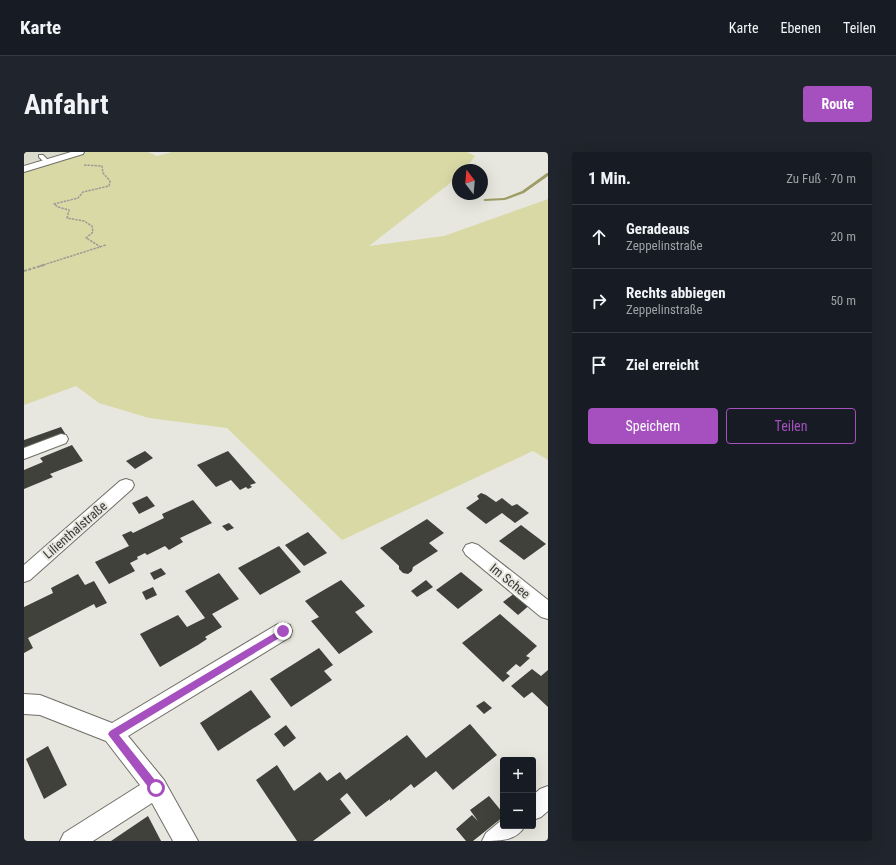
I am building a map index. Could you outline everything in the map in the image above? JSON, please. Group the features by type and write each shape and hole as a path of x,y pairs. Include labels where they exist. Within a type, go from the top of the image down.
{"street":[{"path":"24,169 44,159 80,152"},
{"path":"24,454 61,439"},
{"name":"Lilienthalstraße","path":"24,575 126,485"},
{"name":"Im Schee","path":"472,550 548,611"},
{"path":"113,734 283,631"},
{"path":"24,704 40,705 113,734 156,788 186,841"},
{"path":"72,841 156,788"},
{"path":"536,807 548,797"},
{"path":"494,841 509,829"}],"path":[{"path":"83,165 102,166 103,173 110,182 109,186 83,192 78,198 54,204 58,207 69,210 67,218 84,221 92,226 93,232 86,238 101,247"},
{"path":"24,271 106,245"}],"shaded area":[{"path":"24,152 90,152 24,171"}],"green space":[{"path":"88,152 148,152 157,156 172,152 467,152 475,156 469,164 452,164 452,182 369,246 444,236 548,199 548,460 533,451 342,540 227,428 149,418 99,403 76,386 24,405 24,172"}],"building":[{"path":"61,427 66,435 24,450 24,440"},
{"path":"72,445 83,461 50,474 53,477 24,489 24,470 43,462 40,458"},
{"path":"145,451 153,458 135,469 126,461"},
{"path":"228,451 256,483 250,485 252,487 248,489 246,487 240,490 231,480 216,487 197,465"},
{"path":"481,493 496,502 502,498 512,506 517,504 529,513 515,523 502,513 486,524 466,508 479,499 477,496"},
{"path":"147,496 155,506 139,514 132,503"},
{"path":"193,500 212,523 180,538 183,542 169,550 165,546 147,555 145,553 137,557 138,559 130,563 135,571 109,584 95,562 129,546 122,535 131,531 133,533 164,518 162,514"},
{"path":"427,519 444,533 429,543 438,551 413,567 412,571 408,574 403,573 399,569 399,566 380,548"},
{"path":"229,523 234,528 227,531 222,526"},
{"path":"521,525 546,544 524,560 499,541"},
{"path":"308,532 327,553 304,566 285,545"},
{"path":"279,546 301,572 260,595 238,568"},
{"path":"161,568 166,574 154,580 150,573"},
{"path":"461,572 483,590 458,609 436,590"},
{"path":"219,573 239,599 212,614 222,627 205,637 207,639 198,645 160,667 140,634 178,615 187,627 205,618 185,591"},
{"path":"78,574 85,585 94,581 107,603 96,608 94,604 28,638 33,648 24,653 24,607 53,593 51,588"},
{"path":"341,580 365,606 355,612 373,632 339,654 311,621 319,617 305,601"},
{"path":"426,580 433,587 417,597 411,591"},
{"path":"153,587 157,595 146,600 142,592"},
{"path":"516,592 531,604 518,615 503,602"},
{"path":"500,614 537,646 526,656 530,658 520,667 516,664 506,673 510,676 503,682 462,643"},
{"path":"319,648 333,665 324,671 332,680 291,707 270,679"},
{"path":"532,669 541,676 548,670 548,707 532,692 524,698 511,686"},
{"path":"251,690 271,717 218,751 200,723"},
{"path":"484,701 492,708 484,714 476,706"},
{"path":"470,724 497,755 453,790 436,771 414,788 411,784 390,801 390,799 366,817 347,793 340,799 351,813 313,841 297,841 256,780 277,765 294,791 320,772 327,781 340,772 346,780 407,735 426,758"},
{"path":"286,725 296,738 284,747 274,734"},
{"path":"48,746 67,785 44,799 26,759"},
{"path":"489,796 500,809 500,819 473,841 466,841 456,829 472,815 478,821 470,810"},
{"path":"148,816 161,841 111,841"}],"waterway":[{"path":"488,200 505,199 523,192 548,174"}],"route":[{"path":"156,788 113,734 283,631"}]}
